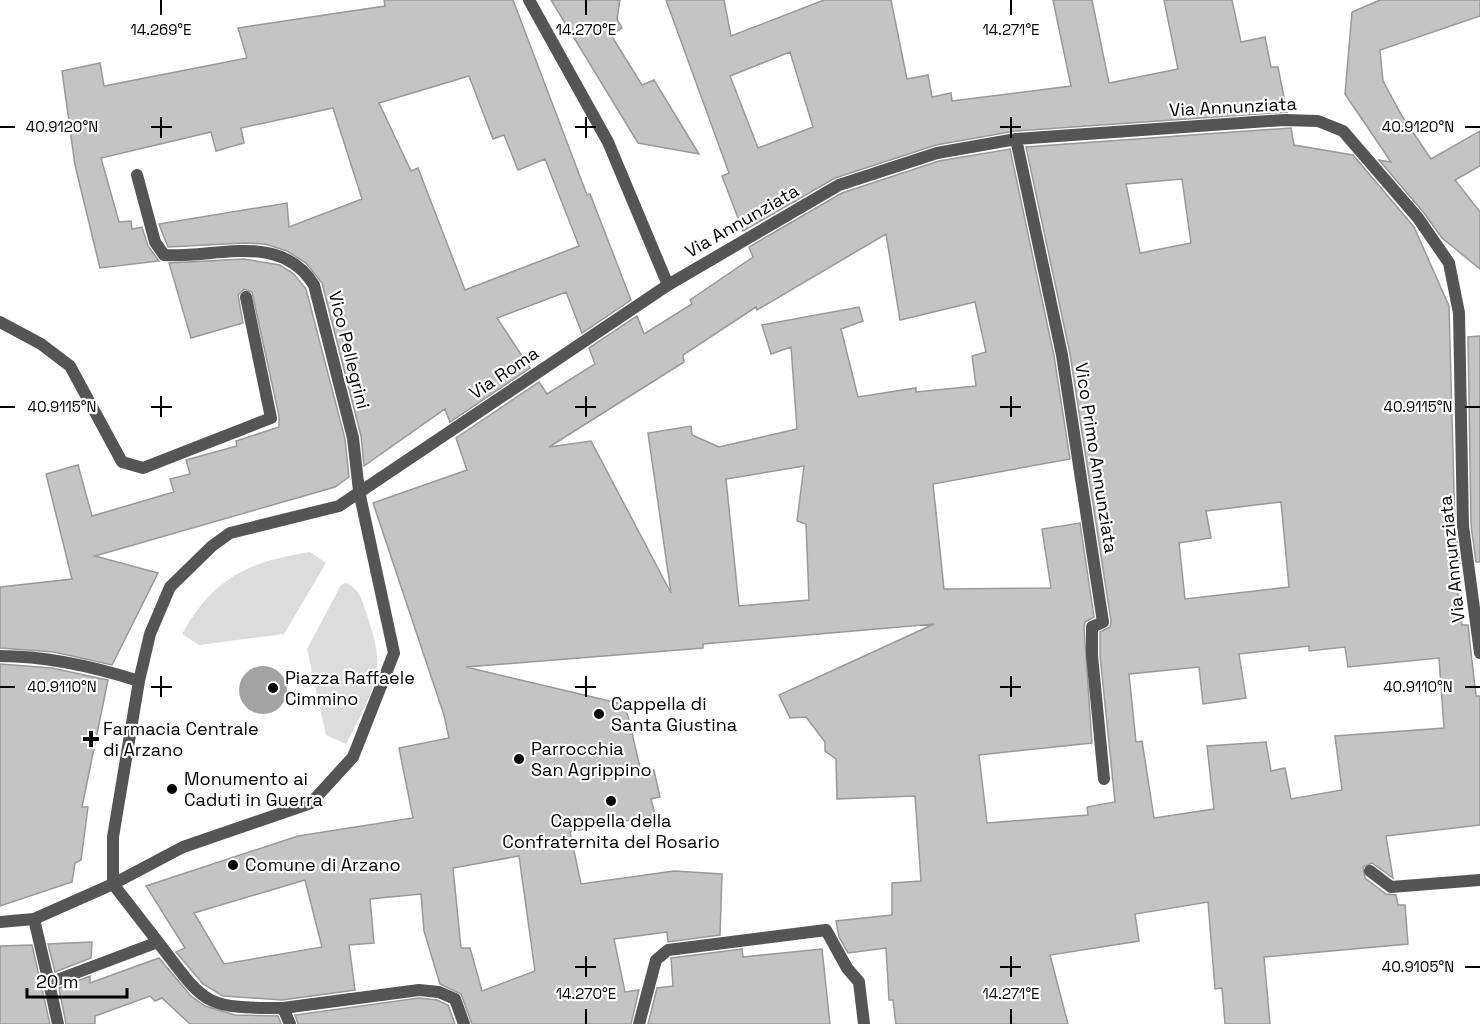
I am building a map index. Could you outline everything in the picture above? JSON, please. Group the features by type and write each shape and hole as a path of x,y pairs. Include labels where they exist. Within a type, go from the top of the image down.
{"street":[{"path":"530,0 608,142 668,285"},
{"name":"Via Annunziata","path":"668,285 839,185 937,153 1017,139 1284,120 1318,121 1343,131 1418,218 1449,263 1459,313 1463,526 1480,652"},
{"name":"Vico Primo Annunziata","path":"1017,139 1062,355 1103,622 1092,627 1092,656 1104,778"},
{"name":"Vico Pellegrini","path":"137,175 155,242 164,255 234,254 253,251 298,266 314,285 353,438 359,491"},
{"name":"Via Roma","path":"359,491 668,285"},
{"path":"0,322 42,344 70,366 122,462 143,468 271,418 246,297"},
{"path":"0,922 34,918 113,884 183,847 311,803 353,757 394,653 359,491 339,506 230,533 212,546 170,587 150,634 139,681 113,837 113,884 196,991 211,1002 233,1008 283,1008 419,990 439,992 455,999 464,1024"},
{"path":"0,656 22,656 106,670 139,681"},
{"path":"1370,871 1391,887 1480,880"},
{"path":"34,918 58,1024"},
{"path":"639,1024 656,960 668,950 826,930 847,968 859,982 864,1024"},
{"path":"49,983 158,942"},
{"path":"283,1008 290,1024"}],"shaded area":[{"path":"310,552 326,563 284,634 199,645 182,634 207,599 235,575 268,561"},
{"path":"346,583 357,591 361,599 374,639 377,667 369,697 346,744 326,735 307,649 341,585"},
{"path":"263,666 280,673 287,690 280,707 263,714 246,707 239,690 246,673"}],"building":[{"path":"384,0 513,0 587,195 590,194 631,300 582,333 566,292 497,318 530,368 450,422 445,409 364,466 361,436 322,283 306,263 287,251 265,244 168,247 159,224 287,203 289,227 362,199 333,108 241,128 244,143 216,151 211,132 101,158 119,222 131,221 132,229 142,227 148,246 159,261 100,268 75,165 62,71 100,63 104,86 247,58 238,28 385,6","holes":["469,76 493,139 504,135 518,170 545,159 579,246 465,290 418,168 411,171 379,103"]},
{"path":"551,0 620,0 617,19 622,28 611,35 642,85 654,80 699,154 638,143"},
{"path":"666,0 724,0 731,36 824,0 891,0 907,79 928,75 932,97 951,93 952,101 1071,86 1053,0 1092,0 1109,83 1178,69 1164,0 1232,0 1241,42 1265,37 1271,67 1278,67 1287,112 1015,131 936,145 835,178 743,231 722,176 729,173","holes":["790,52 813,127 758,148 730,76"]},
{"path":"1380,0 1480,0 1480,16 1380,50 1383,81 1402,116 1431,159 1480,131 1480,166 1455,180 1480,212 1480,269 1442,238 1379,160 1391,162 1345,94 1352,12"},
{"path":"1291,128 1294,145 1353,155 1414,227 1449,306 1455,526 1460,563 1454,563 1462,625 1468,625 1476,696 1480,696 1480,825 1386,836 1393,878 1372,863 1363,867 1365,878 1386,894 1396,895 1398,905 1405,905 1408,944 1264,957 1270,1024 1225,1024 1222,988 1215,989 1208,902 1135,914 1139,941 1050,955 1068,1024 896,1024 893,1000 889,1000 886,948 848,953 839,937 836,921 892,915 892,883 921,881 915,796 837,799 836,759 825,751 825,742 806,717 790,718 779,695 934,624 703,644 703,648 466,667 622,704 628,716 641,772 654,770 660,797 651,799 655,815 570,832 581,884 674,871 722,874 720,935 668,942 667,932 614,939 625,992 639,990 631,1024 472,1024 461,994 440,984 424,931 421,894 370,899 374,943 349,945 355,990 282,1000 223,996 203,984 176,952 185,948 146,886 298,836 413,818 399,748 449,738 444,715 373,503 467,470 456,438 539,382 547,394 595,364 589,348 637,316 644,334 692,304 690,300 753,257 749,247 842,193 939,161 1010,149 1054,356 1070,459 933,484 944,589 1051,588 1042,529 1080,523 1094,617 1085,622 1084,627 1092,743 979,755 987,823 1088,815 1087,807 1115,802 1100,655 1100,632 1110,627 1111,621 1070,354 1026,147","holes":["1182,179 1191,243 1140,253 1126,184","886,234 900,320 975,302 986,352 972,356 976,386 916,392 916,388 858,397 841,329 863,321 859,307 762,325 771,354 791,347 797,429 719,447 692,435 691,426 648,433 671,593 591,441 549,447 684,362 683,355 756,307 757,310","804,466 797,521 806,524 809,600 739,606 726,479","1281,502 1289,587 1185,599 1179,543 1211,538 1206,511","1309,646 1309,651 1345,647 1348,667 1439,658 1444,728 1335,736 1342,790 1291,799 1285,768 1271,771 1266,742 1207,746 1214,809 1154,818 1142,741 1136,742 1129,674 1199,667 1203,704 1246,698 1239,654","519,856 535,971 482,991 470,948 461,948 453,868","305,880 322,947 224,964 194,913"]},
{"path":"244,259 280,265 294,274 306,289 345,439 349,477 335,487 95,556 158,573 112,665 54,652 0,648 0,587 72,579 46,474 78,465 92,516 174,492 170,479 190,474 186,460 237,446 236,441 279,427 279,416 252,292 244,289 238,295 243,323 191,338 169,263"},
{"path":"1480,336 1480,562 1476,562 1471,525 1468,337"},
{"path":"0,664 52,668 108,680 82,807 88,807 81,860 75,863 72,882 0,906"},
{"path":"92,942 91,958 55,972 48,944"},
{"path":"32,945 50,1024 0,1024 0,946"},
{"path":"742,949 743,957 822,949 830,1024 648,1024 657,988 673,986 671,958"},
{"path":"159,958 191,996 205,1006 235,1015 278,1016 281,1024 190,1024 162,998 155,1001 150,996 95,1016 95,1024 66,1024 59,988 90,976 90,983"},
{"path":"419,998 437,1000 448,1005 455,1024 298,1024 295,1015"}],"place":[{"name":"Piazza Raffaele Cimmino","path":"273,688"},
{"name":"Cappella di Santa Giustina","path":"599,714"},
{"name":"Farmacia Centrale di Arzano","path":"91,739"},
{"name":"Parrocchia San Agrippino","path":"519,759"},
{"name":"Monumento ai Caduti in Guerra","path":"172,789"},
{"name":"Cappella della Confraternita del Rosario","path":"611,801"},
{"name":"Comune di Arzano","path":"233,865"}]}
